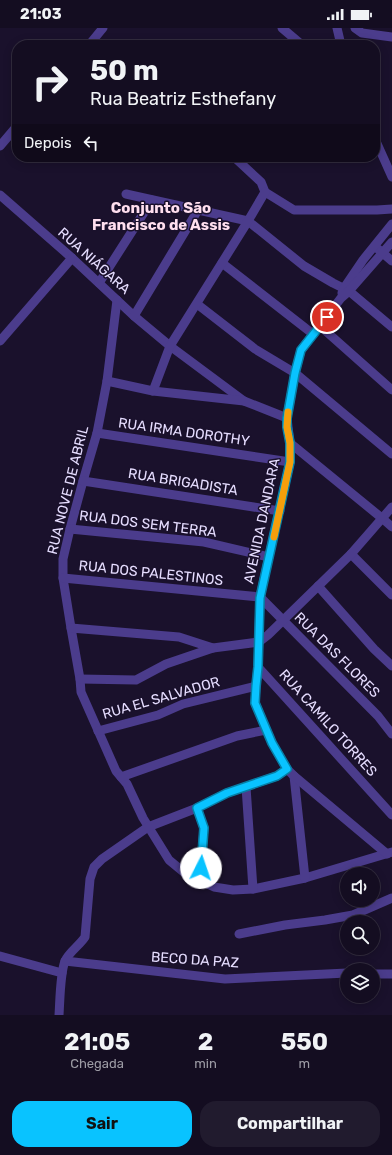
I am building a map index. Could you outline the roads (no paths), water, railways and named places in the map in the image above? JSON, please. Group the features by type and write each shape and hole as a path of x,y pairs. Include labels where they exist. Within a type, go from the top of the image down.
{"street":[{"path":"92,40 103,28"},
{"path":"282,28 296,40"},
{"path":"337,28 340,40"},
{"path":"355,28 362,33 392,36"},
{"path":"0,146 12,132"},
{"path":"380,150 392,177"},
{"path":"239,162 261,182 265,192 294,210 392,209"},
{"path":"153,391 170,346 265,192"},
{"path":"126,194 248,221 304,266 346,290 392,327"},
{"name":"RUA NIÁGARA","path":"0,195 72,258 134,316 170,346 244,401"},
{"path":"99,283 152,200"},
{"path":"134,316 198,210"},
{"name":"AVENIDA DANDARA","path":"390,853 287,769 272,743 255,703 258,667 260,598 290,462 290,443 287,418 295,373 301,350 341,298 374,245 392,224"},
{"name":"AVENIDA DANDARA","path":"346,290 392,242"},
{"path":"374,245 392,261"},
{"path":"0,341 72,258"},
{"path":"222,263 313,334"},
{"name":"RUA NOVE DE ABRIL","path":"117,300 107,381 97,433 63,559 63,578 81,692 116,771 127,784 148,827 169,860 186,874 214,887 233,890 253,889 305,878 390,853"},
{"path":"197,304 255,349 295,373 392,454"},
{"path":"320,326 392,390"},
{"path":"107,381 153,391 244,401 287,418"},
{"name":"RUA IRMA DOROTHY","path":"97,433 290,462"},
{"path":"290,443 392,527"},
{"name":"RUA BRIGADISTA","path":"83,481 280,511"},
{"path":"80,679 136,680 166,664 213,648 259,642 351,554 392,508"},
{"name":"RUA DOS SEM TERRA","path":"70,529 204,542 269,557"},
{"path":"351,554 392,595"},
{"name":"RUA DOS PALESTINOS","path":"63,578 260,598"},
{"path":"318,586 374,649 392,666"},
{"name":"RUA DAS FLORES","path":"260,598 378,716 392,734"},
{"path":"70,628 179,637 213,648"},
{"name":"RUA CAMILO TORRES","path":"258,667 392,815"},
{"name":"RUA EL SALVADOR","path":"98,731 158,715 183,704 256,686"},
{"path":"121,777 237,736 266,730"},
{"path":"59,1015 62,973 65,961 84,937 90,879 94,867 102,859 148,827 197,808 227,793 277,776 287,769"},
{"path":"294,776 305,878"},
{"path":"246,787 253,889"},
{"path":"197,808 204,828 200,881"},
{"path":"239,934 285,925 353,915 392,898"},
{"path":"0,956 62,973"},
{"name":"BECO DA PAZ","path":"65,961 225,979 340,973"},
{"path":"380,974 392,974"}],"district":[{"name":"Conjunto São Francisco de Assis","path":"161,216"}]}
